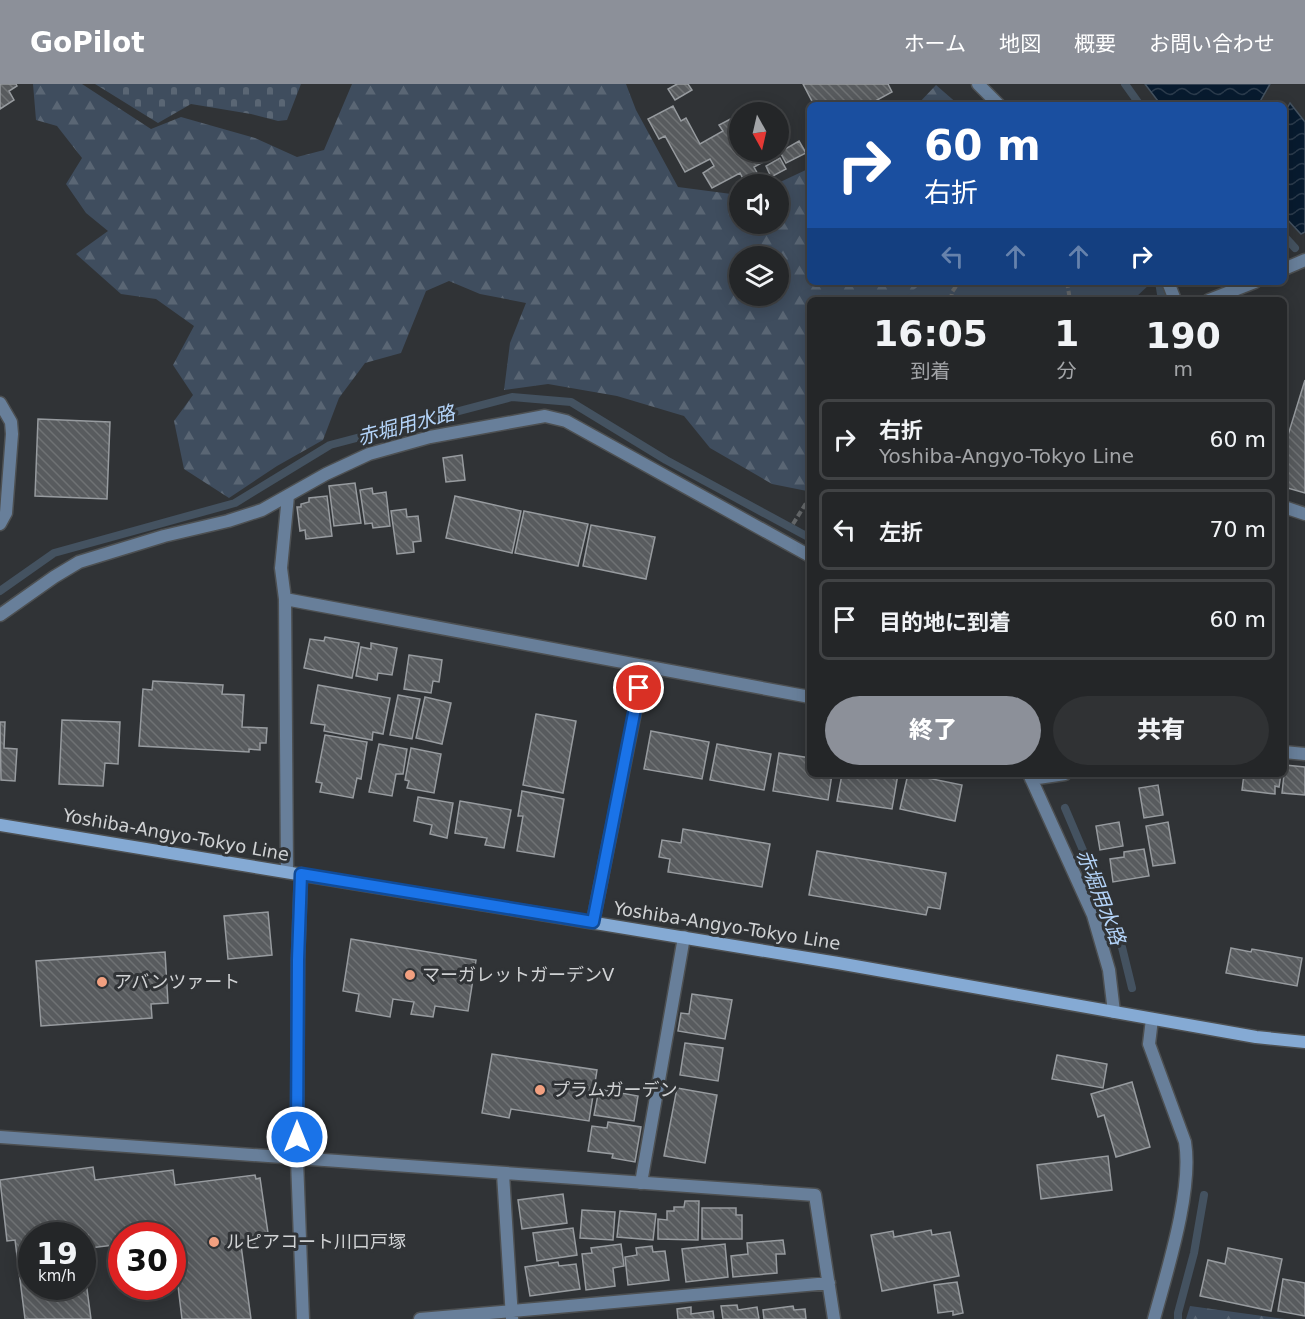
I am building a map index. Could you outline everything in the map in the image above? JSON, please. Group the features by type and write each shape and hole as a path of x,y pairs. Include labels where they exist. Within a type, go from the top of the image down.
{"main road":[{"name":"Yoshiba-Angyo-Tokyo Line","path":"0,825 684,937 1256,1037 1305,1042"}],"street":[{"path":"978,84 996,102"},
{"path":"1287,268 1305,260"},
{"path":"1217,297 1247,285"},
{"path":"0,403 11,422 12,434 6,513 0,524"},
{"path":"0,615 54,577 80,562 164,536 228,521 262,510 326,474 369,454 430,436 545,416 566,422 807,553"},
{"path":"287,872 285,599 281,568 288,496"},
{"path":"1287,508 1305,514"},
{"path":"285,599 807,697"},
{"path":"593,922 644,667"},
{"path":"1287,752 1305,754"},
{"path":"1030,777 1093,915 1108,970 1114,1012"},
{"path":"301,874 297,1160 303,1319"},
{"path":"641,1183 684,937"},
{"path":"1152,1018 1149,1044 1185,1142 1187,1156 1181,1209 1154,1319"},
{"path":"0,1137 297,1160 815,1195 834,1319"},
{"path":"503,1174 512,1315"},
{"path":"420,1319 512,1315 829,1283"}],"path":[{"path":"783,541 807,502"}],"green space":[{"path":"33,84 82,84 151,129 181,117 255,138 297,157 324,150 352,84 626,84 636,110 678,187 729,194 729,234 789,234 789,178 807,169 807,285 936,285 922,297 807,297 807,491 772,484 710,448 684,416 617,396 548,384 504,390 510,343 526,303 480,294 449,281 426,291 401,353 365,363 339,398 323,440 277,466 229,498 184,469 174,421 193,395 173,365 194,326 156,299 121,294 76,254 108,231 86,213 66,184 82,158 57,126 36,120"},
{"path":"95,84 301,84 287,120 278,121 191,104 158,123"},
{"path":"936,85 956,102 920,102"},
{"path":"920,285 1149,285 1136,297 906,297"},
{"path":"1190,1306 1285,1319 1186,1319"}],"water":[{"path":"1145,84 1270,84 1260,102 1159,102"},
{"path":"1290,103 1305,122 1305,232 1301,234 1287,219 1287,108"}],"building":[{"path":"0,84 16,84 17,86 9,91 14,100 0,109"},
{"path":"677,84 688,84 692,90 675,100 668,89"},
{"path":"803,84 888,84 892,92 874,102 812,102"},
{"path":"673,106 681,121 686,118 700,144 723,131 719,125 729,120 729,162 763,162 754,167 758,174 729,174 729,179 712,188 703,173 714,166 710,159 685,172 665,136 659,139 648,119"},
{"path":"799,141 806,153 789,162 789,147"},
{"path":"773,162 782,162 786,169 777,174 770,174 766,166"},
{"path":"1305,380 1305,493 1287,488 1287,438"},
{"path":"38,419 110,422 107,499 35,496"},
{"path":"462,455 465,480 446,482 443,458"},
{"path":"355,483 361,523 334,526 329,486"},
{"path":"372,488 373,494 386,492 390,526 373,528 372,523 365,524 360,490"},
{"path":"327,496 332,536 306,539 305,530 300,531 297,507 309,502 309,498"},
{"path":"455,496 521,511 512,553 446,538"},
{"path":"406,509 407,517 418,516 421,541 413,542 414,552 397,554 391,511"},
{"path":"524,511 588,524 578,566 515,553"},
{"path":"591,525 655,537 646,579 583,566"},
{"path":"325,637 359,643 352,678 304,668 310,639 324,641"},
{"path":"371,643 397,648 392,675 378,673 377,680 356,676 361,647 371,649"},
{"path":"409,655 442,660 439,682 433,681 431,693 404,689"},
{"path":"153,681 223,685 222,694 244,695 242,727 267,728 266,743 260,743 260,750 249,749 249,752 139,746 143,689 152,690"},
{"path":"318,685 390,698 383,734 373,732 372,740 324,731 325,725 311,723"},
{"path":"398,695 420,699 412,739 390,735"},
{"path":"425,697 451,703 442,744 416,738"},
{"path":"536,714 576,721 563,793 523,785"},
{"path":"62,720 120,722 118,764 105,763 103,786 59,784"},
{"path":"0,722 5,722 4,748 17,749 15,781 1,780"},
{"path":"651,731 709,742 702,779 644,769"},
{"path":"325,735 367,742 361,779 357,778 353,798 320,792 322,783 316,782"},
{"path":"379,744 407,749 403,774 396,774 392,796 369,792"},
{"path":"717,744 771,754 764,790 710,780"},
{"path":"411,748 441,754 434,793 407,788 409,781 405,780"},
{"path":"779,753 807,758 807,777 832,777 828,800 773,791"},
{"path":"1287,765 1305,767 1305,795 1282,793 1284,777 1287,777"},
{"path":"841,777 897,777 892,809 837,801"},
{"path":"907,777 923,777 962,785 955,821 900,809"},
{"path":"1244,777 1281,777 1279,787 1275,786 1275,794 1242,790"},
{"path":"1158,785 1163,815 1144,818 1139,788"},
{"path":"522,791 564,799 554,857 517,851 523,816 518,816"},
{"path":"418,797 453,803 447,838 430,834 432,825 414,821"},
{"path":"460,801 511,810 504,848 485,845 487,838 455,833"},
{"path":"1119,822 1123,846 1100,850 1096,826"},
{"path":"1168,822 1175,863 1153,866 1146,826"},
{"path":"683,829 770,844 762,887 668,872 670,859 659,857 662,840 681,843"},
{"path":"1144,849 1149,876 1113,882 1110,859 1124,857 1124,852"},
{"path":"817,851 946,873 940,909 928,907 926,915 809,895"},
{"path":"268,912 272,955 228,959 224,916"},
{"name":"マーガレットガーデンV","path":"351,939 476,960 468,1011 435,1006 433,1017 411,1014 414,1002 393,999 390,1017 356,1011 359,994 343,991"},
{"path":"1231,948 1251,952 1252,949 1302,958 1297,986 1226,973"},
{"name":"アバンツァート","path":"165,952 168,1003 151,1004 152,1018 41,1026 36,961"},
{"path":"692,994 732,1000 725,1039 678,1031 681,1013 689,1014"},
{"path":"685,1043 723,1048 718,1081 680,1075"},
{"name":"プラムガーデン","path":"492,1054 597,1070 589,1121 511,1109 509,1118 482,1113"},
{"path":"1057,1055 1107,1064 1103,1088 1052,1079"},
{"path":"1132,1082 1150,1147 1116,1157 1104,1115 1098,1117 1091,1094"},
{"path":"677,1088 717,1095 705,1163 664,1156"},
{"path":"599,1089 638,1096 634,1121 594,1115"},
{"path":"608,1122 641,1127 635,1162 612,1158 613,1154 588,1151 592,1126 607,1128"},
{"path":"1108,1156 1112,1190 1041,1199 1037,1165"},
{"name":"ルピアコート川口戸塚","path":"93,1167 95,1180 173,1170 175,1185 255,1175 256,1179 260,1178 268,1233 264,1234 264,1238 255,1239 255,1243 241,1245 251,1319 182,1319 180,1300 186,1300 186,1222 108,1222 108,1246 96,1247 96,1222 18,1222 18,1264 15,1240 7,1241 0,1180"},
{"path":"563,1194 567,1223 522,1229 518,1200"},
{"path":"685,1201 699,1201 698,1240 658,1239 658,1219 667,1220 667,1211 674,1211 674,1207 684,1207"},
{"path":"702,1208 736,1208 736,1215 742,1215 742,1239 702,1239"},
{"path":"582,1210 615,1212 613,1240 580,1238"},
{"path":"620,1211 656,1214 653,1240 617,1237"},
{"path":"573,1228 577,1255 537,1261 533,1233"},
{"path":"931,1230 932,1235 950,1232 959,1276 882,1291 871,1235 893,1231 894,1237"},
{"path":"783,1240 785,1254 776,1254 777,1273 733,1277 731,1256 748,1254 747,1243"},
{"path":"621,1244 624,1266 613,1268 615,1286 586,1290 582,1254 592,1253 591,1248"},
{"path":"725,1244 728,1277 686,1282 682,1249"},
{"path":"652,1246 653,1252 665,1251 669,1280 628,1285 625,1257 637,1255 636,1248"},
{"path":"1228,1248 1282,1259 1271,1311 1200,1296 1208,1260 1225,1264"},
{"path":"558,1262 559,1266 576,1264 580,1289 530,1296 525,1267"},
{"path":"1283,1279 1305,1283 1305,1316 1278,1311"},
{"path":"957,1282 963,1313 953,1315 953,1311 938,1313 934,1285"},
{"name":"ルピアコート川口戸塚","path":"23,1300 88,1300 91,1319 25,1319"},
{"path":"737,1305 738,1310 757,1307 759,1319 723,1319 721,1306"},
{"path":"793,1306 794,1310 805,1309 806,1319 764,1319 763,1310"},
{"path":"691,1307 691,1314 713,1311 714,1319 678,1319 677,1309"}],"waterway":[{"path":"1125,84 1138,102"},
{"path":"1287,239 1295,248"},
{"path":"1160,285 1162,297"},
{"name":"赤堀用水路","path":"0,591 54,553 235,503 330,445 512,397 571,402 666,460 807,536"},
{"name":"赤堀用水路","path":"1065,808 1119,935 1132,988"},
{"name":"赤堀用水路","path":"1178,1319 1194,1253 1204,1195"}],"place":[{"name":"マーガレットガーデンV","path":"410,975"},
{"name":"アバンツァート","path":"102,982"},
{"name":"プラムガーデン","path":"540,1090"},
{"name":"ルピアコート川口戸塚","path":"214,1242"}],"route":[{"path":"297,1137 301,874 593,922 639,688"}]}
